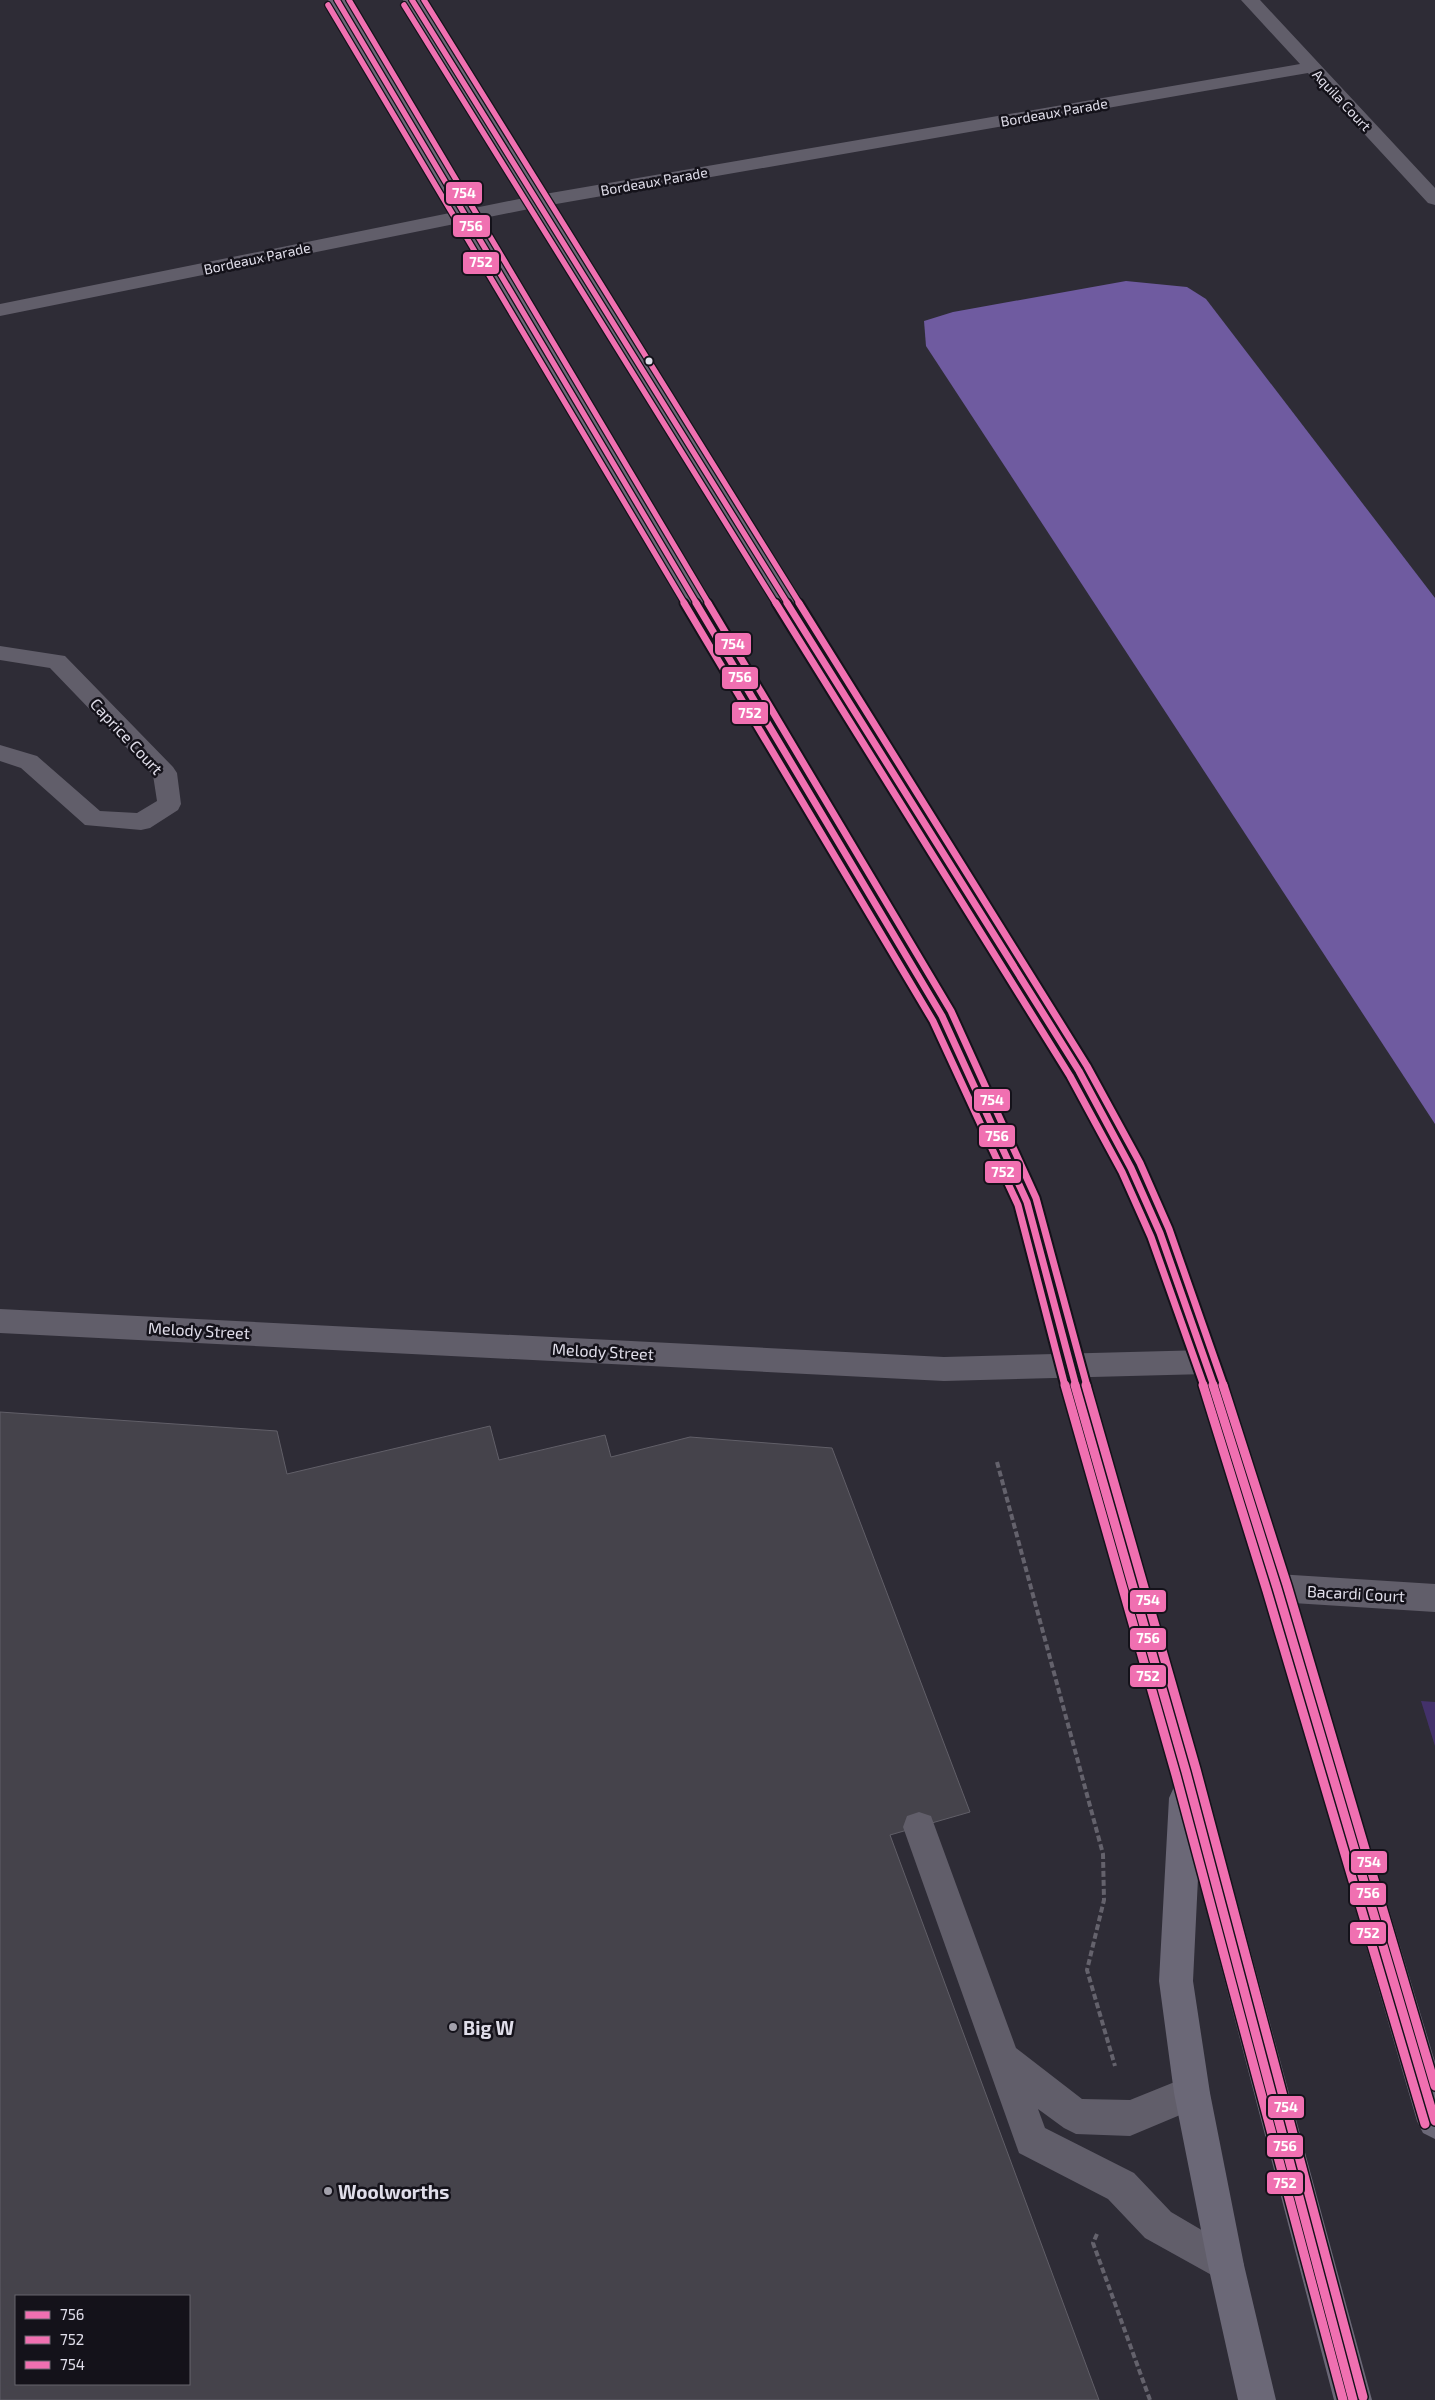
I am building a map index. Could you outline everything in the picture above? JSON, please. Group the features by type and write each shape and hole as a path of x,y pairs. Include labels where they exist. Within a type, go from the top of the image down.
{"main road":[{"path":"337,0 942,1016 1027,1202 1070,1366 1186,1772 1354,2400"},
{"path":"412,0 539,201 1079,1071 1131,1168 1160,1233 1206,1362 1277,1588 1435,2121"},
{"path":"1186,1772 1176,1981 1192,2093 1226,2265 1257,2400"}],"street":[{"name":"Aquila Court","path":"1250,0 1435,199"},
{"name":"Bordeaux Parade","path":"0,310 539,201 1312,67"},
{"name":"Caprice Court","path":"0,653 57,661 165,774 168,804 141,822 94,819 29,762 0,753"},
{"name":"Melody Street","path":"0,1321 944,1370 1206,1362"},
{"name":"Bacardi Court","path":"1277,1588 1435,1598"},
{"path":"919,1827 1032,2140 1121,2186 1158,2224 1226,2265"},
{"path":"1005,2061 1076,2116 1130,2118 1192,2093"}],"path":[{"path":"997,1462 1104,1854 1104,1900 1087,1970 1130,2118"},
{"path":"1121,2186 1093,2243 1150,2400"}],"shaded area":[{"path":"1126,281 1187,287 1206,299 1435,598 1435,1124 926,346 924,321 953,312"},
{"path":"1421,1701 1435,1702 1435,1746"}],"building":[{"path":"0,1412 277,1431 287,1474 490,1426 499,1460 605,1435 611,1457 690,1437 832,1448 970,1812 890,1835 1099,2400 0,2400"}],"transit line":[{"name":"756","path":"337,0 942,1016 1027,1202 1070,1366 1186,1772 1353,2400"},
{"name":"754","path":"349,0 951,1011 1036,1198 1080,1363 1196,1769 1363,2397"},
{"name":"756","path":"412,0 1079,1071 1131,1168 1160,1233 1206,1362 1277,1588 1435,2121"},
{"name":"754","path":"424,0 1087,1066 1140,1163 1169,1229 1215,1359 1287,1585 1435,2086"},
{"name":"752","path":"328,5 933,1021 1018,1205 1060,1369 1176,1775 1343,2400"},
{"name":"752","path":"404,5 1070,1076 1122,1172 1151,1237 1197,1365 1267,1591 1425,2124"}],"place":[{"name":"Big W","path":"453,2027"},
{"name":"Woolworths","path":"328,2191"}]}
